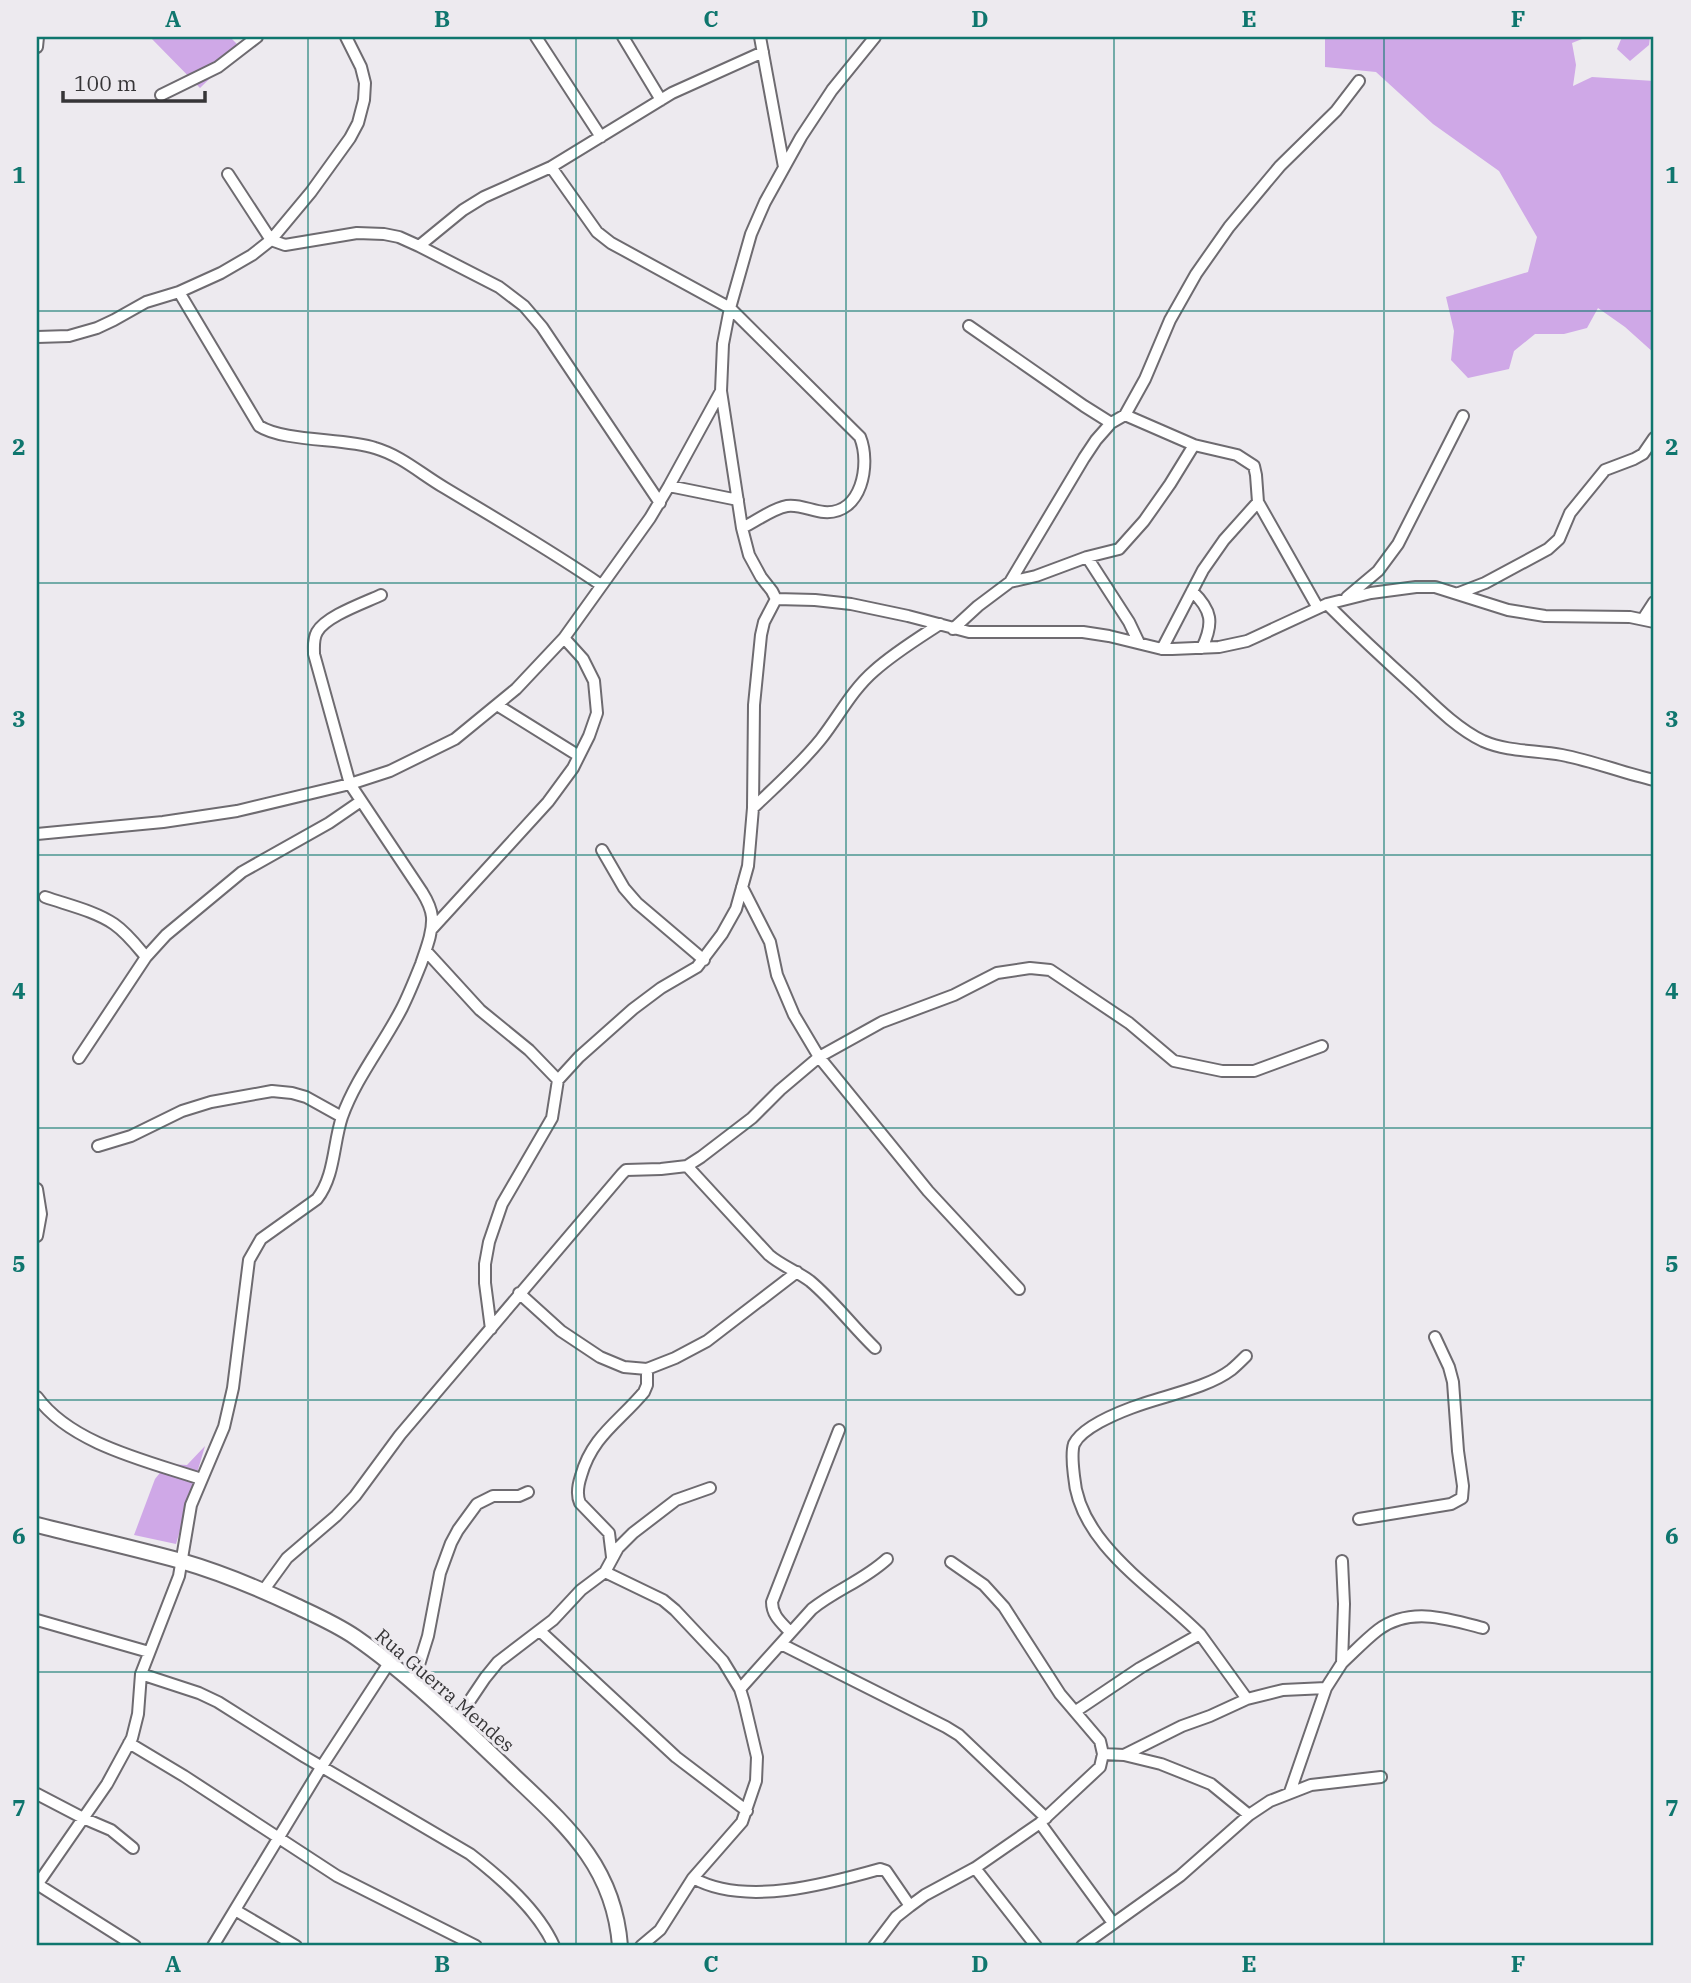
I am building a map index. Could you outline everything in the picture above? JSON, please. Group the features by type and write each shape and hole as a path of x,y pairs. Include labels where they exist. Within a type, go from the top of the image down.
{"street":[{"path":"37,47 38,37"},
{"path":"162,94 218,67 257,37"},
{"path":"37,337 69,336 97,328 146,302 179,292 237,264 271,240 311,192 358,123 365,83 361,67 346,37"},
{"path":"536,37 601,137"},
{"path":"623,37 661,100"},
{"path":"760,37 784,167"},
{"path":"491,1329 485,1283 489,1242 502,1204 552,1118 558,1080 579,1057 633,1009 661,988 688,974 704,960 736,909 748,866 753,808 757,671 764,621 775,599 749,555 737,499 721,391 723,344 751,234 765,202 832,90 875,37"},
{"path":"419,246 472,204 551,167 672,93 763,52"},
{"path":"953,629 1010,582 1096,440 1111,423 1125,415 1145,379 1170,320 1203,264 1280,166 1336,111 1359,81"},
{"path":"551,167 597,232 611,243 730,308 860,437 865,449 864,475 857,494 847,506 826,512 786,506 743,528"},
{"path":"228,174 271,240 285,245 357,233 384,234 419,246 499,287 524,306 660,503"},
{"path":"179,292 259,426 284,434 375,447 393,455 515,528 601,585"},
{"path":"969,326 1111,423"},
{"path":"37,834 163,822 237,811 350,785 390,771 455,739 516,689 564,638 660,503 721,391"},
{"path":"1125,415 1194,445 1237,455 1254,466 1258,502 1323,606 1427,698 1480,740 1507,749 1546,751 1654,780"},
{"path":"1345,599 1378,571 1398,544 1463,416"},
{"path":"1459,593 1485,583 1556,543 1570,513 1605,470 1643,454 1654,438"},
{"path":"1010,582 1119,549 1170,484 1194,445"},
{"path":"669,486 737,499"},
{"path":"1162,649 1203,570 1224,540 1258,502"},
{"path":"1087,557 1129,622 1139,643"},
{"path":"775,599 833,601 908,615 969,632 1083,632 1162,649 1219,647 1247,641 1323,606 1345,599 1416,587 1435,587 1508,610 1545,616 1630,617 1649,620 1653,605"},
{"path":"1192,591 1204,602 1209,612 1208,634 1202,648"},
{"path":"135,1946 37,1884 107,1784 130,1743 136,1724 141,1674 179,1576 191,1505 224,1427 233,1388 249,1260 261,1239 323,1192 342,1117 364,1071 401,1010 426,951 431,930 432,916 422,892 350,785 314,654 318,630 327,621 381,595"},
{"path":"753,808 809,752 873,671 940,624"},
{"path":"431,930 548,802 573,768 595,721 595,690 590,670 564,638"},
{"path":"497,705 579,756"},
{"path":"79,1058 146,957 172,930 242,872 329,823 361,801"},
{"path":"602,850 624,888 637,903 704,960"},
{"path":"742,887 770,942 777,975 794,1015 819,1057 928,1191 1019,1289"},
{"path":"46,897 114,924 146,957"},
{"path":"426,951 480,1010 529,1050 558,1080"},
{"path":"263,1591 286,1558 336,1516 355,1496 400,1435 626,1170 661,1170 687,1166 752,1118 797,1074 819,1057 882,1021 954,995 997,973 1030,968 1050,970 1129,1023 1174,1061 1222,1071 1254,1071 1322,1046"},
{"path":"98,1146 131,1136 181,1111 211,1102 272,1091 306,1097 342,1117"},
{"path":"687,1166 769,1255 779,1264 811,1282 875,1348"},
{"path":"37,1189 41,1213 37,1236"},
{"path":"519,1293 568,1337 600,1357 624,1367 648,1369 707,1341 797,1272"},
{"path":"1359,1519 1451,1504 1462,1498 1453,1382 1435,1337"},
{"path":"1246,1356 1230,1371 1211,1381 1138,1405 1096,1424 1081,1435 1073,1451 1076,1495 1089,1522 1117,1558 1200,1634 1247,1699"},
{"path":"612,1560 610,1533 580,1503 578,1489 590,1453 613,1422 646,1388 648,1369"},
{"path":"37,1397 53,1416 88,1438 201,1479"},
{"path":"790,1632 775,1616 772,1602 839,1430"},
{"path":"456,1721 498,1662 540,1631 581,1590 605,1572 622,1544 667,1505 686,1495 710,1488"},
{"path":"414,1684 428,1636 440,1573 458,1530 477,1504 493,1496 519,1496 528,1492"},
{"name":"Rua Guerra Mendes","path":"37,1525 182,1562 263,1591 322,1618 354,1637 389,1663 456,1721 551,1811 586,1850 596,1866 614,1909 620,1946"},
{"path":"740,1689 790,1632 824,1600 863,1578 887,1559"},
{"path":"1342,1561 1342,1663"},
{"path":"874,1946 896,1917 910,1906 975,1868 1043,1820 1100,1767 1103,1754 1100,1741 1060,1694 996,1597 951,1562"},
{"path":"605,1572 663,1600 723,1661 740,1689 753,1738 757,1769 756,1781 742,1822 693,1878 660,1930 641,1946"},
{"path":"1290,1792 1326,1688 1342,1663 1377,1631 1405,1618 1429,1616 1483,1628"},
{"path":"37,1620 149,1651"},
{"path":"540,1631 676,1757 747,1811"},
{"path":"1076,1711 1140,1668 1200,1634"},
{"path":"781,1644 946,1727 966,1740 1043,1820 1113,1923"},
{"path":"213,1946 322,1766 389,1663"},
{"path":"141,1674 218,1702 470,1854 511,1890 544,1927 554,1946"},
{"path":"1124,1755 1182,1726 1247,1699 1283,1690 1326,1688"},
{"path":"130,1743 337,1876 476,1946"},
{"path":"1103,1754 1124,1755 1161,1764 1211,1784 1249,1815"},
{"path":"1082,1946 1180,1876 1249,1815 1270,1801 1311,1785 1381,1777"},
{"path":"37,1794 111,1830 133,1848"},
{"path":"975,1868 1036,1946"},
{"path":"693,1878 720,1888 777,1891 828,1884 880,1869 886,1871 910,1906"},
{"path":"235,1910 296,1946"}],"shaded area":[{"path":"150,37 230,37 241,48 200,88"},
{"path":"1325,37 1587,37 1572,43 1576,65 1573,86 1592,77 1654,81 1654,353 1625,327 1598,308 1587,328 1564,334 1535,334 1514,351 1509,369 1468,378 1451,360 1454,331 1446,297 1528,272 1537,237 1499,171 1433,124 1376,72 1325,67"},
{"path":"1622,37 1650,37 1649,45 1630,61 1617,49"},
{"path":"205,1446 176,1544 134,1535 155,1479 167,1464 187,1465"}]}
